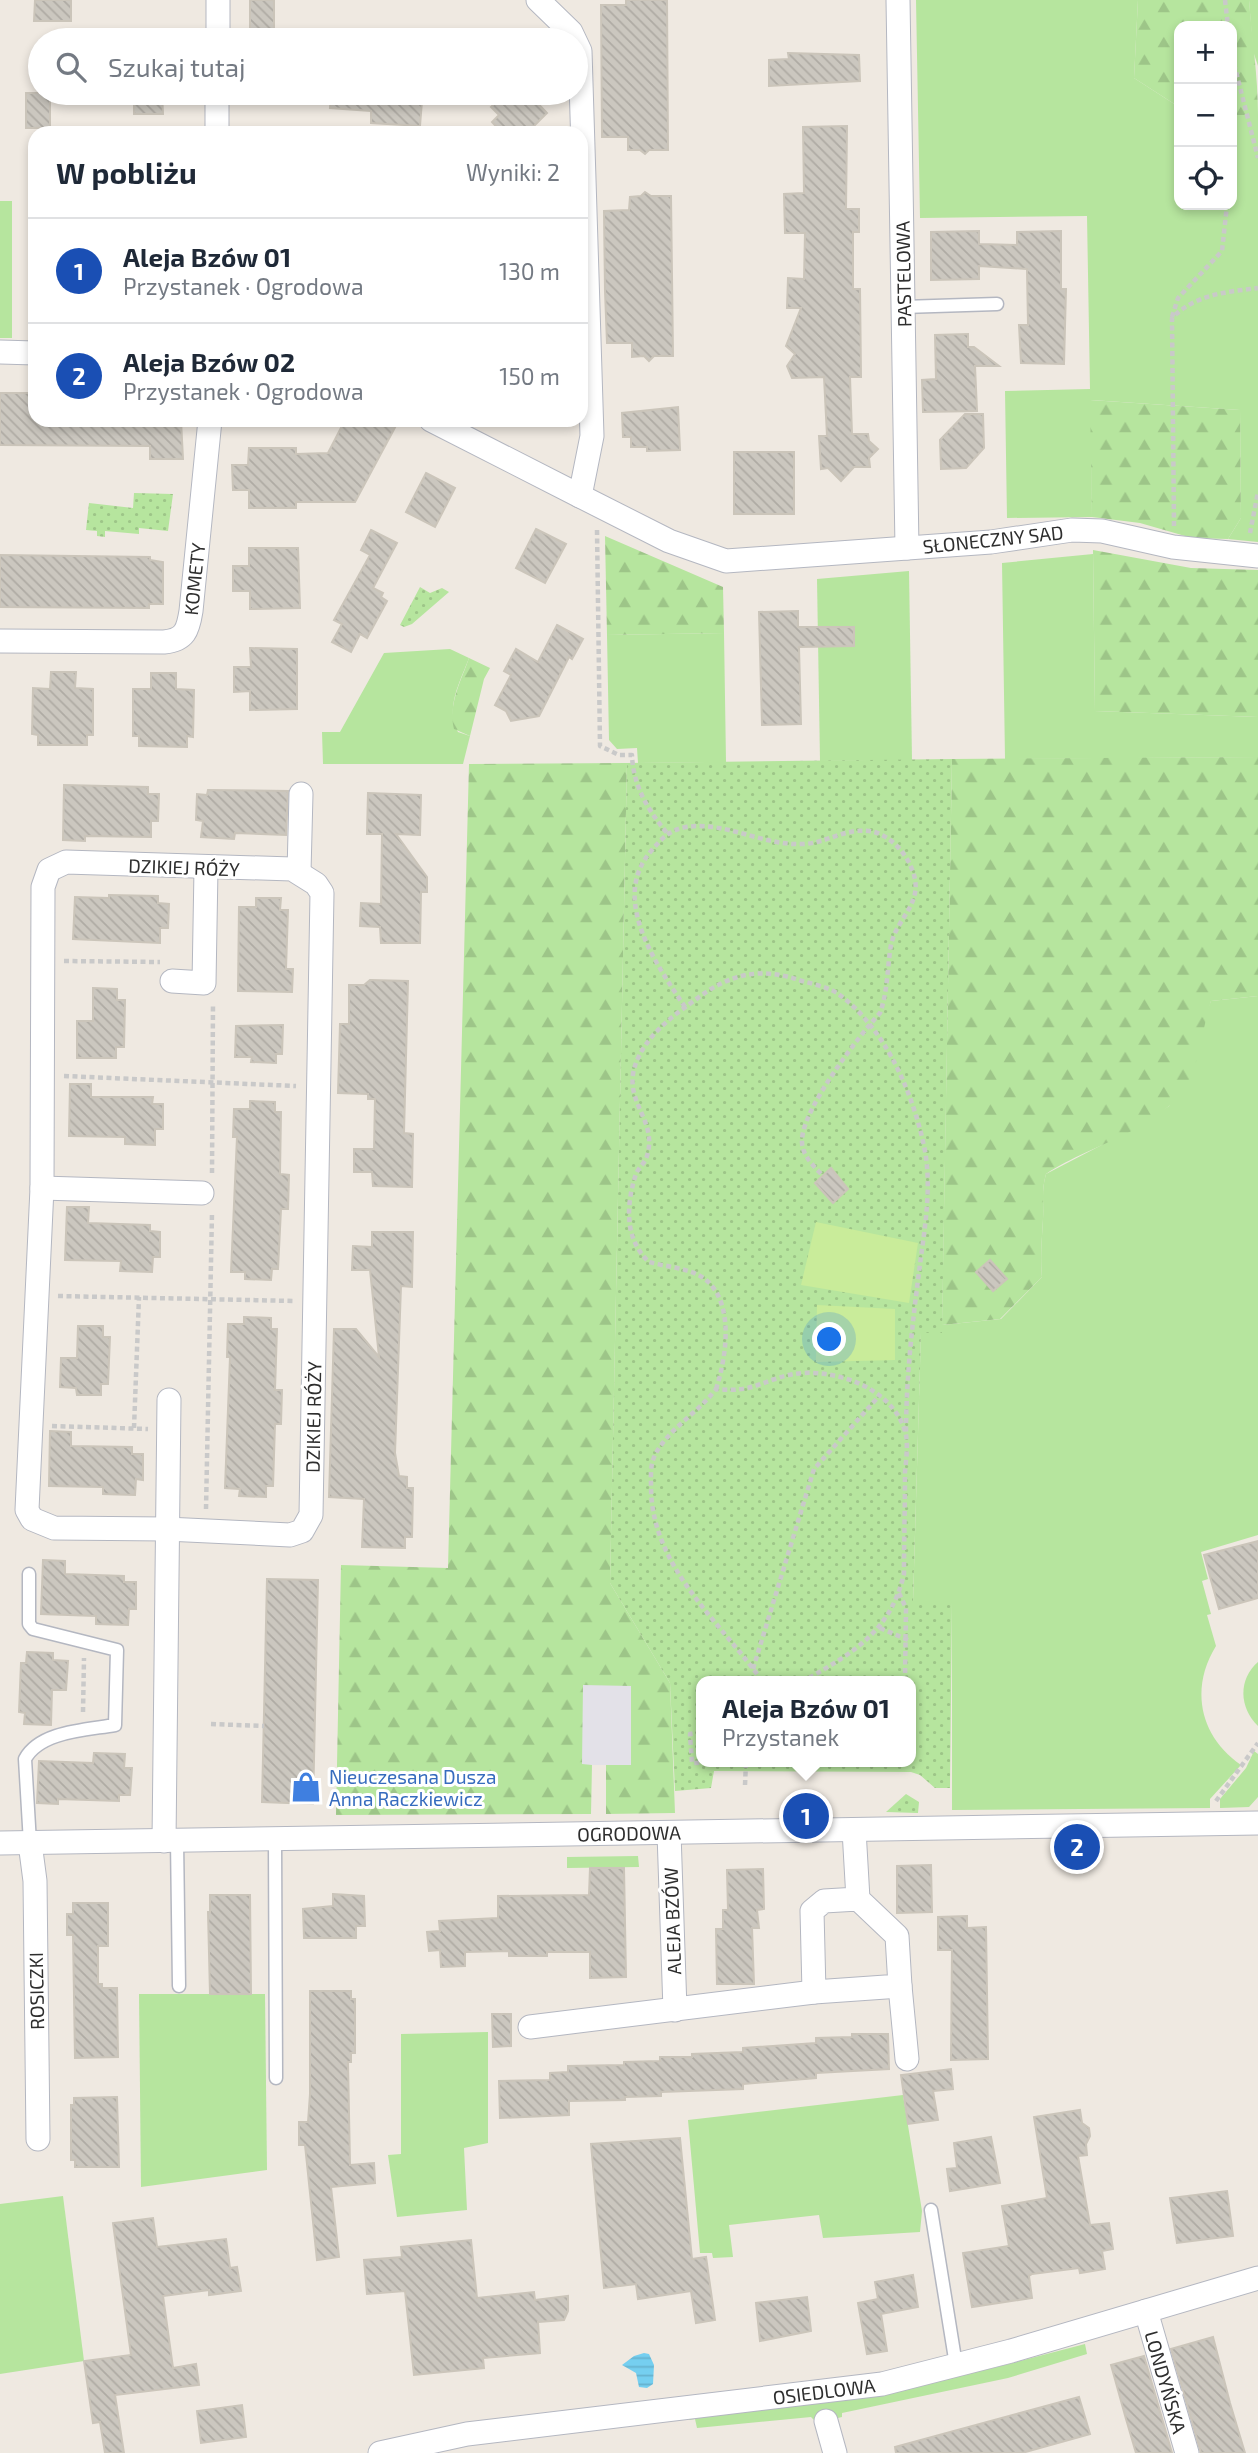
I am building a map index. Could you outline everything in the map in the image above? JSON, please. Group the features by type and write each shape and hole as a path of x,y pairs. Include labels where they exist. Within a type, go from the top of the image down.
{"street":[{"path":"218,0 218,28"},
{"path":"538,0 565,28"},
{"name":"PASTELOWA","path":"898,0 907,548"},
{"path":"217,126 218,105"},
{"path":"580,105 581,126"},
{"path":"445,427 580,496 592,436 588,330"},
{"path":"0,352 28,353"},
{"name":"KOMETY","path":"0,640 164,642 178,641 184,635 191,611 209,427"},
{"name":"SŁONECZNY SAD","path":"580,496 669,541 726,561 991,542 1072,530 1102,531 1173,547 1252,556"},
{"path":"299,872 301,794"},
{"name":"DZIKIEJ RÓŻY","path":"66,862 206,869 292,869 299,872 316,884 322,893 311,1515 308,1524 302,1531 290,1535 166,1529 54,1528 32,1519 27,1510 26,1494 42,1188 43,887 49,870 66,862"},
{"path":"168,971 204,983 206,869"},
{"path":"42,1188 209,1192"},
{"path":"169,1400 166,1529 171,1841"},
{"name":"OGRODOWA","path":"0,1843 1258,1823"},
{"path":"854,1830 858,1899 897,1936 906,2059"},
{"name":"ALEJA BZÓW","path":"669,1833 675,2010"},
{"name":"ROSICZKI","path":"30,1843 35,1881 38,2139"},
{"path":"814,1992 811,1911 824,1901 858,1899"},
{"path":"530,2027 814,1992 900,1986"},
{"name":"OSIEDLOWA","path":"380,2453 410,2444 467,2434 820,2394 883,2384 1258,2278"},
{"name":"LONDYŃSKA","path":"1146,2311 1187,2453"},
{"path":"827,2421 835,2453"}],"lane":[{"path":"903,307 997,304"},
{"path":"29,1574 29,1624 33,1629 117,1650 115,1726 83,1731 36,1746 25,1759 30,1843"},
{"path":"275,1838 276,2078"},
{"path":"171,1841 178,1986"},
{"path":"931,2210 956,2365"}],"path":[{"path":"1225,0 1227,21"},
{"path":"1237,83 1258,158"},
{"path":"1173,547 1176,506 1172,318 1178,298 1222,251 1226,210"},
{"path":"1172,318 1187,303 1208,296 1258,288"},
{"path":"1252,556 1258,492"},
{"path":"580,496 597,519 600,746 619,755 632,755 640,793 650,812 667,833"},
{"path":"685,1007 658,968 647,945 633,889 635,875 667,833 688,827 726,830 801,844 837,833 869,831 887,837 911,865 917,885 907,916 891,943 884,1002 880,1013 824,1089 802,1139 805,1156 823,1176"},
{"path":"42,961 168,971"},
{"path":"758,1676 695,1598 662,1546 654,1523 651,1466 654,1456 673,1432 702,1409 716,1389 723,1369 724,1322 720,1302 708,1281 695,1273 649,1262 633,1240 628,1214 637,1171 646,1158 650,1138 632,1094 633,1072 639,1055 656,1032 716,983 738,974 763,972 789,976 835,992 869,1025 896,1068 914,1104 925,1153 929,1193 905,1377 904,1574 899,1593 880,1628 852,1653 813,1676"},
{"path":"204,983 213,996 209,1192 211,1299 205,1531"},
{"path":"42,1076 319,1087"},
{"path":"36,1296 315,1302"},
{"path":"134,1428 139,1297"},
{"path":"716,1389 740,1392 756,1388 772,1378 816,1373 834,1375 880,1395 895,1413 906,1435"},
{"path":"753,1669 814,1469 880,1395"},
{"path":"30,1426 168,1429"},
{"path":"899,1593 906,1608 908,1640 905,1676"},
{"path":"880,1628 908,1640"},
{"path":"83,1731 84,1643"},
{"path":"211,1724 264,1726"},
{"path":"696,1733 690,1734 692,1763 696,1763"},
{"path":"1216,1798 1258,1742"},
{"path":"745,1785 746,1767"}],"shaded area":[{"path":"582,1685 631,1685 631,1765 582,1765"}],"green space":[{"path":"916,0 1138,0 1134,78 1174,104 1174,210 1237,210 1237,115 1258,115 1258,542 1228,539 1241,518 1240,410 1091,400 1092,517 1007,518 1005,391 1090,389 1087,216 920,218"},
{"path":"1138,0 1249,0 1258,115 1237,115 1237,21 1174,21 1174,104 1134,78"},
{"path":"1249,0 1258,0 1258,66 1253,51"},
{"path":"0,201 12,201 12,338 0,338"},
{"path":"1090,400 1240,410 1241,518 1228,539 1192,538 1140,523 1092,517"},
{"path":"134,493 173,494 168,531 139,528 139,534 105,531 105,537 97,536 97,531 86,530 89,503 133,508"},
{"path":"605,536 723,587 724,633 607,635"},
{"path":"1093,550 1191,568 1258,570 1258,717 1095,711"},
{"path":"1093,554 1095,711 1258,717 1258,757 1005,759 1002,563"},
{"path":"909,571 912,760 820,761 817,579"},
{"path":"420,587 430,593 442,588 449,592 412,624 404,627 400,625"},
{"path":"724,633 726,762 638,763 637,748 617,749 609,740 607,635"},
{"path":"450,649 469,658 453,704 454,723 458,732 470,736 463,764 323,764 322,732 340,732 384,653"},
{"path":"469,658 490,668 484,679 470,736 454,729 453,720 456,693"},
{"path":"1258,757 1258,996 1211,1001 1194,1069 1184,1089 1169,1106 1130,1132 1046,1174 1043,1191 1042,1277 1000,1319 942,1325 952,759"},
{"path":"952,759 942,1333 921,1333 913,1601 952,1602 950,1788 935,1788 920,1775 911,1772 714,1771 711,1788 675,1791 670,1683 610,1583 627,763"},
{"path":"627,763 610,1583 670,1683 675,1813 606,1814 606,1765 631,1765 631,1686 583,1685 582,1764 592,1765 591,1814 336,1815 341,1565 448,1568 469,764"},
{"path":"1258,996 1258,1535 1201,1552 1208,1579 1202,1581 1211,1614 1207,1615 1216,1646 1203,1678 1203,1710 1216,1740 1241,1765 1210,1799 1210,1808 952,1810 952,1602 913,1602 921,1332 942,1333 942,1325 1001,1319 1042,1277 1043,1191 1046,1174 1142,1124 1169,1106 1211,1001"},
{"path":"816,1222 918,1243 909,1303 801,1285"},
{"path":"817,1305 895,1309 895,1360 816,1362"},
{"path":"1258,1662 1258,1726 1247,1711 1243,1694 1247,1677"},
{"path":"1254,1751 1258,1754 1258,1797 1249,1807 1220,1808 1220,1799 1246,1768"},
{"path":"906,1794 919,1802 918,1813 886,1812"},
{"path":"638,1856 639,1867 567,1868 567,1857"},
{"path":"139,1994 265,1994 267,2170 141,2187"},
{"path":"488,2032 488,2143 464,2148 467,2210 397,2217 388,2155 401,2154 401,2034"},
{"path":"903,2095 922,2211 920,2232 823,2238 819,2215 729,2225 733,2257 713,2258 712,2253 700,2253 688,2120"},
{"path":"63,2196 84,2361 0,2374 0,2204"},
{"path":"1085,2344 1087,2354 1008,2378 842,2413 842,2417 817,2423 811,2417 697,2428 695,2419 689,2420 691,2415 813,2401 827,2403 993,2368"}],"water":[{"path":"649,2354 654,2365 653,2384 647,2388 639,2387 636,2373 622,2365 634,2356"}],"building":[{"path":"35,0 71,0 71,21 34,21"},
{"path":"250,0 274,0 274,28 250,28"},
{"path":"626,0 667,0 668,150 649,150 645,154 640,150 628,150 628,137 602,137 601,5 626,5"},
{"path":"788,53 859,55 860,81 769,86 769,60 789,59"},
{"path":"28,93 28,105 50,105 50,126 26,128"},
{"path":"134,105 163,105 163,114 134,114"},
{"path":"330,105 422,105 420,126 371,123 371,111 330,108"},
{"path":"539,105 547,113 534,126 496,126 492,122 499,115 491,107"},
{"path":"847,126 846,209 859,209 859,232 853,232 853,289 860,289 861,377 850,377 852,434 868,434 869,441 878,449 869,458 870,467 854,467 841,481 828,468 821,469 819,436 827,436 824,377 792,378 787,366 795,354 786,346 801,308 787,308 788,278 804,279 805,233 785,233 784,194 804,193 803,127"},
{"path":"645,192 651,196 671,196 673,356 654,356 649,361 644,356 632,357 632,343 607,343 605,291 604,211 629,210 630,197 641,196"},
{"path":"979,231 979,244 1017,245 1017,232 1061,231 1061,289 1066,289 1064,364 1021,363 1019,325 1028,325 1027,269 979,266 979,279 931,280 931,232"},
{"path":"968,334 968,347 974,347 999,366 975,366 977,411 923,412 922,380 936,379 935,335"},
{"path":"0,393 28,393 28,427 181,427 183,459 150,459 150,446 0,445"},
{"path":"678,407 680,450 647,451 647,447 631,447 631,437 623,437 622,413"},
{"path":"965,414 983,414 984,448 966,468 941,469 940,440"},
{"path":"341,427 395,427 355,502 296,502 296,508 249,508 249,490 233,490 232,465 248,465 249,448 296,448 296,454 328,453"},
{"path":"734,452 794,452 794,514 734,514"},
{"path":"426,473 455,488 435,527 406,512"},
{"path":"536,529 566,544 545,583 516,568"},
{"path":"371,530 397,543 373,588 383,593 381,597 387,601 367,638 360,634 351,652 332,642 342,624 334,620 370,555 361,550"},
{"path":"249,548 298,548 300,608 250,609 250,591 233,591 233,566 249,566"},
{"path":"0,555 150,557 150,560 163,562 163,604 149,604 149,608 0,607"},
{"path":"798,611 798,627 854,627 854,646 799,647 801,724 762,725 759,612"},
{"path":"557,625 583,639 572,659 569,657 539,716 511,721 506,711 495,705 511,675 504,671 516,649 538,662"},
{"path":"250,648 297,649 297,709 250,710 250,691 234,692 234,667 251,667"},
{"path":"51,672 76,672 75,688 93,689 93,735 87,735 87,745 38,745 38,735 32,734 33,688 50,689"},
{"path":"151,673 176,673 176,689 194,690 193,737 187,736 187,747 139,746 139,736 133,736 133,689 151,689"},
{"path":"64,785 148,787 148,794 159,794 158,821 151,821 151,837 85,836 85,841 63,840"},
{"path":"208,790 288,791 286,835 235,833 234,839 201,837 203,821 196,820 197,794 207,795"},
{"path":"368,793 421,795 420,835 396,834 427,877 427,892 421,892 420,943 381,943 380,927 360,926 361,903 381,904 382,834 367,834"},
{"path":"109,895 158,896 158,903 169,904 168,928 160,928 160,943 73,939 75,897 109,898"},
{"path":"256,898 281,898 280,910 288,910 286,969 293,969 292,992 238,991 239,907 256,907"},
{"path":"370,980 408,981 404,1133 413,1134 412,1187 373,1186 372,1172 354,1172 354,1149 374,1149 375,1099 368,1099 368,1094 338,1093 340,1024 349,1024 349,985 364,985"},
{"path":"93,988 117,989 117,1000 125,1000 124,1047 116,1047 116,1058 77,1058 77,1021 93,1021"},
{"path":"283,1025 282,1054 276,1054 276,1063 251,1062 252,1057 235,1057 236,1026"},
{"path":"70,1084 91,1084 91,1097 153,1097 152,1104 163,1104 163,1129 155,1129 155,1145 125,1144 125,1137 69,1136"},
{"path":"250,1101 275,1102 275,1112 281,1112 280,1174 289,1175 288,1209 281,1209 278,1269 272,1269 271,1280 245,1279 245,1272 231,1272 237,1137 233,1137 234,1109 250,1109"},
{"path":"831,1168 848,1189 833,1203 815,1183"},
{"path":"67,1207 89,1207 88,1223 150,1225 150,1231 160,1232 160,1257 153,1257 152,1272 120,1271 121,1261 65,1260"},
{"path":"372,1232 413,1232 412,1287 401,1286 395,1453 399,1476 407,1477 407,1488 413,1488 412,1537 405,1537 405,1548 362,1547 364,1499 329,1497 334,1329 356,1329 379,1357 370,1270 352,1270 353,1246 372,1247"},
{"path":"990,1260 1007,1279 993,1291 976,1272"},
{"path":"244,1317 271,1318 271,1329 277,1329 275,1390 282,1390 281,1424 275,1424 273,1486 266,1486 266,1497 239,1496 240,1489 225,1488 230,1357 227,1357 228,1324 244,1324"},
{"path":"78,1326 103,1326 103,1337 110,1337 108,1384 101,1384 101,1395 77,1395 76,1388 60,1387 61,1358 77,1358"},
{"path":"50,1431 71,1432 71,1446 132,1447 132,1454 143,1454 143,1480 136,1479 135,1495 103,1494 103,1487 49,1486"},
{"path":"1258,1541 1258,1598 1219,1609 1204,1555"},
{"path":"43,1560 65,1561 65,1574 124,1576 124,1582 136,1582 136,1609 129,1609 128,1625 96,1624 96,1616 41,1614"},
{"path":"267,1579 318,1580 313,1804 262,1802"},
{"path":"27,1652 53,1653 53,1660 68,1661 66,1690 52,1690 51,1725 24,1724 25,1713 19,1712 21,1663 26,1663"},
{"path":"94,1753 125,1754 124,1768 132,1768 130,1795 119,1795 119,1801 58,1799 58,1804 37,1803 39,1761 93,1763"},
{"path":"931,1865 932,1912 897,1913 897,1866"},
{"path":"590,1868 624,1868 626,1977 590,1978 590,1952 547,1952 547,1956 509,1956 509,1951 465,1952 465,1966 441,1967 440,1950 429,1951 427,1932 440,1931 439,1921 498,1918 498,1896 589,1895"},
{"path":"763,1869 764,1909 757,1910 759,1928 752,1928 754,1984 717,1984 716,1929 723,1929 723,1910 728,1910 727,1870"},
{"path":"333,1894 364,1896 365,1926 356,1926 356,1938 304,1938 303,1909 333,1906"},
{"path":"210,1895 250,1895 251,1994 210,1994"},
{"path":"73,1903 108,1903 108,1946 98,1946 98,1984 102,1984 102,1988 117,1988 118,2057 75,2058 73,1935 67,1935 67,1914 73,1914"},
{"path":"967,1916 967,1928 986,1927 988,2059 951,2060 952,1950 938,1950 938,1917"},
{"path":"310,1991 351,1991 351,1999 355,1999 355,2053 351,2053 351,2062 348,2062 350,2165 374,2163 375,2183 331,2187 339,2257 317,2260 305,2145 299,2145 299,2122 308,2122 310,2094"},
{"path":"492,2014 511,2014 511,2046 493,2047"},
{"path":"852,2034 888,2034 889,2069 816,2073 816,2078 743,2084 743,2089 661,2092 661,2096 625,2097 625,2100 569,2101 569,2115 500,2118 499,2081 550,2080 550,2073 568,2072 568,2066 624,2065 624,2062 660,2061 660,2057 743,2052 743,2048 816,2043 816,2038 852,2037"},
{"path":"951,2069 953,2089 933,2091 938,2120 908,2124 901,2075"},
{"path":"117,2097 119,2167 75,2167 75,2160 71,2160 71,2105 74,2105 74,2098"},
{"path":"1080,2110 1082,2123 1089,2128 1090,2136 1086,2144 1087,2155 1078,2156 1090,2225 1109,2223 1113,2249 1102,2251 1105,2269 1080,2273 1079,2268 1032,2274 1029,2276 1032,2298 972,2307 963,2253 1009,2246 1002,2206 1047,2198 1034,2117"},
{"path":"991,2137 1000,2183 950,2191 947,2169 957,2168 954,2143"},
{"path":"680,2138 692,2259 706,2257 715,2320 696,2323 691,2291 638,2299 636,2284 604,2288 591,2144"},
{"path":"1227,2191 1233,2236 1177,2243 1170,2198"},
{"path":"153,2218 157,2247 226,2239 230,2268 237,2267 241,2291 209,2295 209,2290 163,2296 173,2368 196,2364 199,2385 115,2395 124,2453 105,2453 100,2422 93,2423 84,2361 131,2355 113,2223"},
{"path":"471,2240 477,2298 534,2292 535,2300 568,2296 568,2311 564,2320 538,2322 540,2353 483,2358 484,2368 414,2375 405,2291 367,2294 364,2260 402,2257 401,2247"},
{"path":"913,2275 918,2307 881,2314 887,2351 867,2354 858,2303 878,2299 875,2282"},
{"path":"807,2297 811,2331 760,2341 756,2303"},
{"path":"1213,2337 1245,2453 1201,2453 1171,2349"},
{"path":"1144,2356 1172,2453 1136,2453 1126,2419 1111,2365"},
{"path":"1079,2397 1090,2434 1022,2453 896,2453 895,2447"},
{"path":"242,2405 246,2437 201,2443 197,2411"}],"place":[{"name":"Nieuczesana Dusza Anna Raczkiewicz","path":"306,1787"},
{"name":"Aleja Bzów 01","path":"806,1816"},
{"name":"Aleja Bzów 02","path":"1077,1847"}]}
